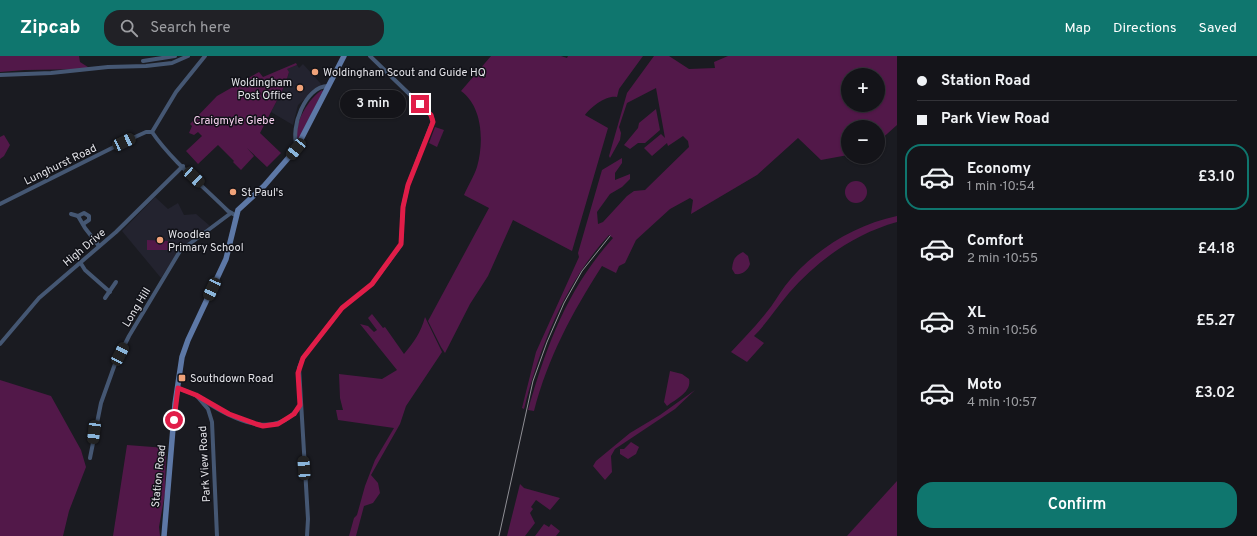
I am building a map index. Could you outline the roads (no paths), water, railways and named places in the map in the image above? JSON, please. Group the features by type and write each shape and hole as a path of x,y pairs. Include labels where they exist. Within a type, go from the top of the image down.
{"street":[{"path":"143,61 175,56"},
{"path":"0,75 58,73 108,67 146,66 172,63 188,56"},
{"path":"205,56 176,92 152,132 167,151 233,214"},
{"name":"Station Road","path":"164,536 182,357 193,327 226,259 233,214 275,173 297,146 344,56"},
{"path":"307,536 308,519 298,373 303,358 342,308 372,284 401,244 403,207 408,185 433,122 431,115 370,56"},
{"path":"297,146 295,137 301,108 318,89 328,86"},
{"name":"Lunghurst Road","path":"0,204 124,142 146,132 152,132"},
{"name":"High Drive","path":"0,344 39,298 116,232 183,166"},
{"path":"78,216 84,213 89,216 88,220 83,224"},
{"path":"71,214 78,216 99,246"},
{"name":"Long Hill","path":"90,458 101,403 115,364 129,336 180,251 233,214"},
{"path":"80,262 85,270 110,292"},
{"path":"105,298 116,282"},
{"path":"178,388 196,395 229,414 263,426 285,421 294,414 300,405"},
{"name":"Park View Road","path":"196,395 208,409 212,422 217,536"}],"railway":[{"path":"499,536 533,381 547,342 564,303 582,271 610,236"}],"place":[{"name":"Woldingham Scout and Guide HQ","path":"315,72"},
{"name":"Woldingham Post Office","path":"300,88"},
{"name":"St Paul's","path":"233,192"},
{"name":"Woodlea Primary School","path":"160,240"},
{"name":"Southdown Road","path":"182,378"}],"park label":[{"name":"Craigmyle Glebe","path":"234,120"}]}
